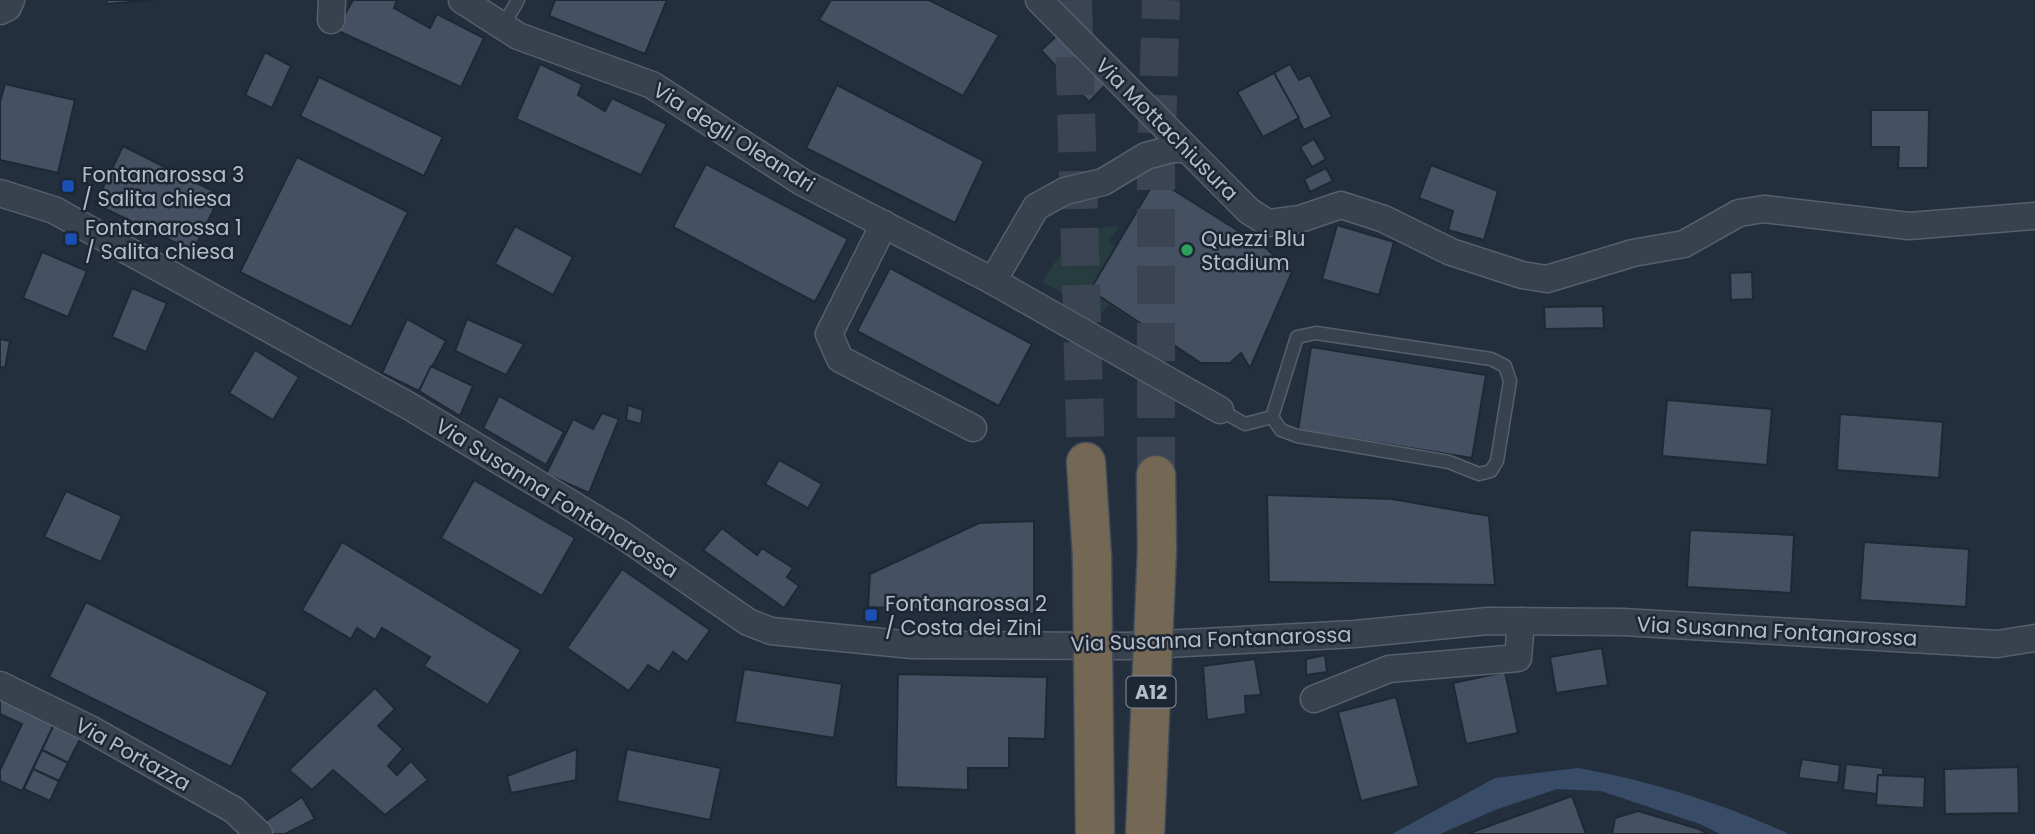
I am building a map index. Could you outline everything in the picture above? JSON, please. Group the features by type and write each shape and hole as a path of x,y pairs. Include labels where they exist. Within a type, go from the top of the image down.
{"highway":[{"path":"1086,462 1092,557 1094,834"},
{"name":"A12","path":"1145,834 1157,550 1156,475"}],"street":[{"path":"0,11 8,7 10,0"},
{"name":"Via degli Oleandri","path":"462,0 518,36 652,85 802,181 993,281 1220,410"},
{"name":"Via Mottachiusura","path":"1039,0 1249,211 1268,223 1300,219 1341,205 1384,219 1451,251 1522,275 1547,278 1633,253 1684,244 1739,213 1764,209 1909,226 2035,216"},
{"path":"993,281 1036,207 1065,191 1103,182 1146,156 1172,149 1186,149"},
{"name":"Via Susanna Fontanarossa","path":"0,193 54,210 408,406 621,534 748,622 771,631 912,645 1128,646 1521,621 1623,622 1997,644 2035,638"},
{"path":"884,224 829,334 840,359 973,428"},
{"path":"1314,699 1390,669 1518,658 1521,621"},
{"name":"Via Portazza","path":"0,685 90,729 234,810 259,834"}],"lane":[{"path":"503,26 518,0"},
{"path":"1317,333 1491,359 1505,366 1510,381 1497,461 1491,471 1479,474 1449,462 1297,436 1281,430 1272,417 1297,337 1317,333"},
{"name":"Via degli Oleandri","path":"1220,410 1245,424 1272,417"}],"green space":[{"path":"1153,184 1250,368 1241,353 1230,363 1201,363 1109,305 1101,313 1042,282 1065,249 1092,230 1120,226 1108,242 1116,247"}],"water":[{"path":"1578,768 1685,794 1738,812 1789,834 1720,834 1700,824 1601,791 1557,789 1495,810 1440,834 1392,834 1495,778"}],"building":[{"path":"106,0 155,0 107,4"},
{"path":"353,0 397,0 394,8 430,28 437,14 484,38 461,87 336,30"},
{"path":"555,0 667,0 645,54 549,16"},
{"path":"831,0 929,0 999,35 963,96 819,20"},
{"path":"1056,0 1080,0 1068,14"},
{"path":"1065,29 1111,79 1089,102 1041,50"},
{"path":"265,52 291,66 272,108 245,95"},
{"path":"540,64 582,84 578,95 605,111 612,98 667,124 641,175 516,119"},
{"path":"1290,64 1299,80 1310,75 1332,117 1304,130 1274,73"},
{"path":"1274,73 1299,118 1263,137 1237,92"},
{"path":"319,77 443,137 424,176 300,116"},
{"path":"5,84 75,100 58,173 0,160 0,102"},
{"path":"837,85 984,161 955,223 806,148"},
{"path":"1871,110 1929,110 1928,168 1898,168 1899,147 1871,147"},
{"path":"1314,139 1326,159 1312,167 1300,147"},
{"path":"123,146 221,195 193,251 95,204"},
{"path":"297,157 408,212 351,327 240,272"},
{"path":"706,164 848,239 815,302 673,227"},
{"path":"1431,165 1498,191 1484,240 1448,230 1453,211 1419,198"},
{"path":"1326,168 1333,181 1310,192 1304,179"},
{"path":"1156,179 1267,249 1292,272 1250,368 1241,353 1230,363 1201,363 1090,290"},
{"path":"1337,225 1394,242 1379,295 1322,279"},
{"path":"515,226 573,257 553,295 495,264"},
{"path":"42,252 87,271 68,317 23,298"},
{"path":"890,268 1032,344 999,406 857,331"},
{"path":"1752,272 1753,299 1731,300 1730,273"},
{"path":"132,288 167,303 146,352 112,337"},
{"path":"1603,306 1604,328 1545,329 1544,307"},
{"path":"407,319 446,341 419,391 382,373"},
{"path":"467,319 524,344 506,375 455,351"},
{"path":"0,339 10,341 5,368 0,367"},
{"path":"1311,347 1486,375 1472,458 1298,430"},
{"path":"255,350 299,377 273,420 229,393"},
{"path":"431,366 473,386 460,416 419,391"},
{"path":"499,396 564,432 546,465 483,428"},
{"path":"1667,400 1772,409 1767,465 1662,456"},
{"path":"628,405 643,410 641,424 626,420"},
{"path":"602,413 619,419 589,493 546,474 573,419 593,429"},
{"path":"1840,414 1943,422 1939,478 1837,470"},
{"path":"779,460 822,484 808,508 765,484"},
{"path":"474,480 575,538 542,596 441,538"},
{"path":"66,491 122,516 101,562 44,537"},
{"path":"1267,495 1392,499 1489,516 1495,585 1269,582"},
{"path":"1034,521 1034,614 868,607 870,574 979,523"},
{"path":"722,528 757,555 762,548 793,568 787,577 799,586 784,608 703,550"},
{"path":"1690,530 1794,535 1791,593 1687,587"},
{"path":"342,542 521,650 488,705 424,666 430,657 382,628 375,640 357,628 351,639 302,610"},
{"path":"1864,542 1969,549 1966,607 1860,600"},
{"path":"622,569 710,630 687,662 673,652 659,672 648,665 629,691 567,648"},
{"path":"86,602 268,692 231,767 49,677"},
{"path":"1602,648 1608,685 1556,693 1550,657"},
{"path":"1325,655 1327,672 1306,675 1306,659"},
{"path":"1255,659 1261,695 1245,696 1246,714 1207,720 1203,666"},
{"path":"744,669 842,684 834,738 735,722"},
{"path":"1505,672 1518,733 1466,744 1453,683"},
{"path":"898,674 1047,677 1045,739 1009,738 1009,768 968,768 968,790 896,787"},
{"path":"375,688 395,709 378,726 403,749 388,766 397,775 411,761 428,780 385,815 333,770 312,790 289,770"},
{"path":"0,690 57,718 22,791 0,781 0,770 22,724 0,714"},
{"path":"1396,697 1419,786 1361,801 1338,712"},
{"path":"57,718 84,731 68,763 42,750"},
{"path":"577,749 576,780 511,793 507,776"},
{"path":"627,749 721,768 710,820 617,801"},
{"path":"42,750 68,763 59,781 33,769"},
{"path":"1802,759 1840,765 1838,783 1798,778"},
{"path":"1846,764 1883,768 1883,775 1878,775 1877,794 1843,790"},
{"path":"2018,767 2019,813 1945,814 1944,769"},
{"path":"33,769 59,781 50,801 24,789"},
{"path":"1878,775 1925,777 1924,808 1876,805"},
{"path":"1572,796 1586,834 1467,834"},
{"path":"302,797 315,819 285,834 271,834 264,822"},
{"path":"1638,811 1708,834 1612,834 1615,818"}],"tunnel":[{"path":"1073,0 1086,462"},
{"path":"1156,475 1156,167 1161,0"}],"place":[{"name":"Fontanarossa 3 / Salita chiesa","path":"68,186"},
{"name":"Fontanarossa 1 / Salita chiesa","path":"71,239"},
{"name":"Quezzi Blu Stadium","path":"1187,250"},
{"name":"Fontanarossa 2 / Costa dei Zini","path":"871,615"}]}
